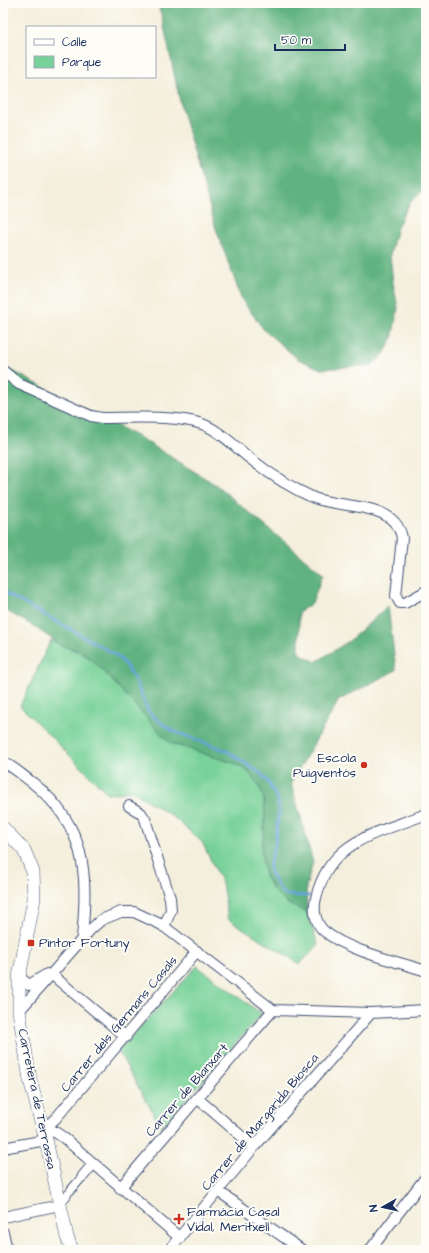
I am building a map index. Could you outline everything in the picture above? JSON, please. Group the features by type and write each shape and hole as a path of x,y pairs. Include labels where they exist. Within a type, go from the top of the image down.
{"street":[{"path":"3,371 19,384 91,416 102,418 184,421 203,425 230,442 277,478 295,489 324,502 360,506 389,517 397,525 402,538 396,599 400,603 405,603 425,592 426,604"},
{"path":"3,762 44,793 67,820 74,835 81,854 85,879 86,899 82,938"},
{"path":"129,806 141,813 145,819 170,898 171,910 164,927"},
{"path":"426,814 370,835 345,850 330,864 323,874 314,904 317,922 322,930 332,937 346,944 426,971"},
{"name":"Carretera de Terrassa","path":"3,828 24,850 33,872 34,899 19,977 19,1011 30,1080 44,1135 66,1197 67,1244 72,1250"},
{"path":"19,1011 82,938 101,920 121,912 134,912 164,927 274,1010 371,1013 426,1010"},
{"name":"Carrer dels Germans Casals","path":"44,1135 56,1118 126,1037 197,951"},
{"path":"19,977 29,984 53,971"},
{"path":"53,971 126,1037"},
{"name":"Carrer de Blanxart","path":"120,1188 274,1010"},
{"name":"Carrer de Margarida Biosca","path":"169,1250 254,1147 371,1013"},
{"path":"197,1098 254,1147"},
{"path":"3,1148 55,1132 180,1238"},
{"path":"3,1218 66,1197 93,1164"},
{"path":"370,1250 425,1180"},
{"path":"218,1191 302,1250"},
{"path":"3,1232 7,1250"}],"green space":[{"path":"157,3 426,3 426,188 410,202 397,227 390,255 393,283 398,308 392,339 384,354 372,365 321,369 298,359 264,330 242,300 216,229 182,111 162,17"},
{"path":"3,366 142,439 216,485 323,574 312,603 299,612 299,653 316,662 349,641 388,606 396,670 339,700 291,783 313,862 306,887 307,912 286,903 273,890 265,875 261,851 265,821 264,799 260,788 248,771 234,763 170,743 99,666 82,652 61,645 30,624 3,609"},
{"path":"51,640 84,654 95,662 170,743 234,763 248,771 260,788 264,799 265,821 262,857 265,875 273,890 286,903 307,912 318,945 300,964 228,919 222,883 202,842 172,816 132,791 108,794 20,706"},
{"path":"197,966 262,1014 161,1127 118,1051"}],"waterway":[{"path":"3,592 113,653 124,663 135,680 148,711 160,722 173,731 227,751 260,773 268,782 278,800 279,811 275,843 269,867 272,877 281,891 286,895 309,896"}],"place":[{"name":"Escola Puigventós","path":"364,765"},
{"name":"Pintor Fortuny","path":"31,943"},
{"name":"Farmàcia Casal Vidal, Meritxell","path":"179,1219"}]}
